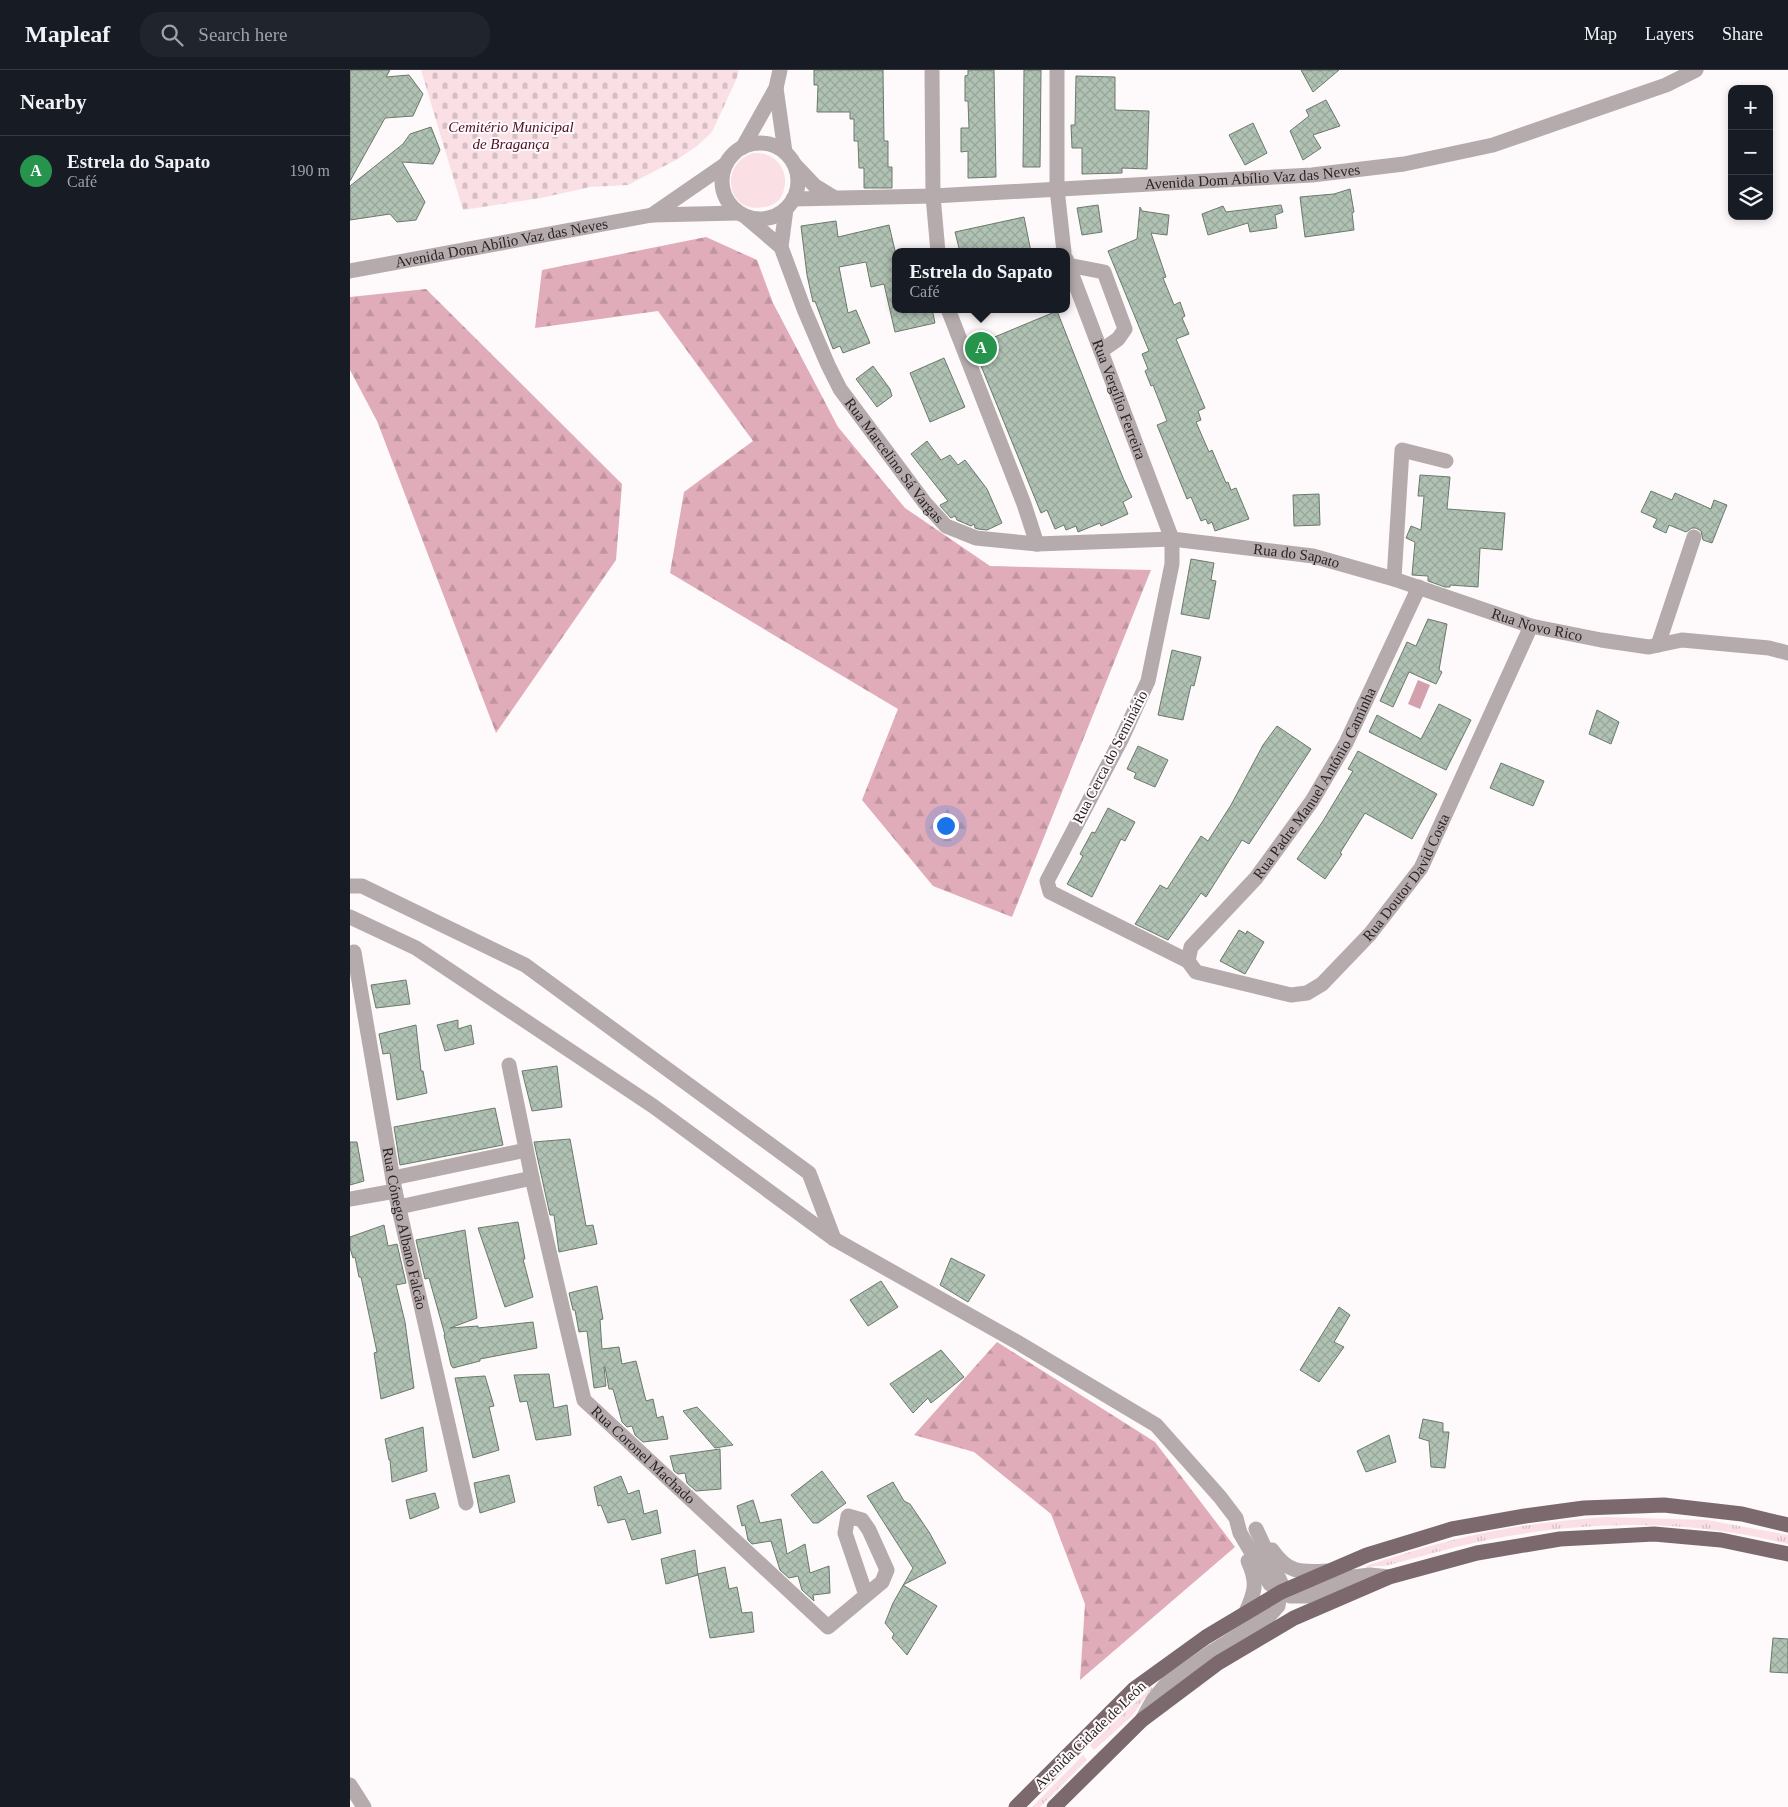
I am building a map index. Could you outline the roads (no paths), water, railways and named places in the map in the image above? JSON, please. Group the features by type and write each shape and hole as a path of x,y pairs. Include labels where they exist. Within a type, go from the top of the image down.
{"main road":[{"name":"Avenida Cidade de León","path":"1016,1807 1134,1689 1206,1637 1281,1592 1367,1555 1452,1529 1584,1508 1664,1505 1742,1514 1788,1525"},
{"name":"Avenida Cidade de León","path":"1054,1807 1142,1720 1218,1662 1294,1618 1388,1577 1477,1552 1560,1538 1654,1534 1721,1540 1788,1554"}],"street":[{"path":"743,147 776,88 780,70"},
{"path":"932,70 933,196 938,248"},
{"name":"Rua Vergílio Ferreira","path":"1057,70 1057,189 1065,248"},
{"name":"Avenida Dom Abílio Vaz das Neves","path":"790,204 833,197 933,196 1312,175 1404,164 1492,145 1666,85 1696,70"},
{"path":"652,215 743,216 758,220 778,215 790,204 798,188 798,176 789,158 776,88"},
{"path":"782,247 731,207 725,198 722,187 722,175 726,164 733,154 743,147 753,144 764,143 775,146 815,186 833,197"},
{"path":"652,215 726,164"},
{"name":"Rua Marcelino Sá Vargas","path":"790,204 782,247 804,309 828,365 840,389 925,503 946,526 976,538 1037,544 1172,539"},
{"name":"Avenida Dom Abílio Vaz das Neves","path":"350,271 652,215"},
{"path":"1070,260 1104,272 1125,330 1118,339 1101,351"},
{"name":"Rua Vergílio Ferreira","path":"1070,270 1172,539"},
{"path":"950,313 1024,504 1037,544"},
{"path":"1394,578 1402,450 1446,461"},
{"path":"1658,645 1694,537"},
{"name":"Rua do Sapato","path":"1172,539 1313,556 1394,578 1419,587"},
{"name":"Rua Cerca do Seminário","path":"1047,881 1122,738 1148,681 1172,564 1172,539"},
{"name":"Rua Novo Rico","path":"1419,587 1531,626 1610,642 1649,647 1682,640 1769,648 1788,653"},
{"name":"Rua Padre Manuel António Caminha","path":"1188,961 1191,947 1256,878 1312,802 1346,744 1419,587"},
{"name":"Rua Doutor David Costa","path":"1047,881 1050,892 1188,961 1196,972 1291,995 1307,993 1322,984 1370,934 1421,868 1531,626"},
{"path":"350,886 362,886 525,965 809,1173 834,1239"},
{"path":"350,917 416,948 448,969 653,1106 834,1239 1017,1342 1156,1425 1236,1518 1256,1529 1279,1559 1293,1570 1308,1572 1332,1570"},
{"name":"Rua Cónego Albano Falcão","path":"354,952 394,1184 466,1503"},
{"name":"Rua Coronel Machado","path":"509,1065 532,1178 584,1400 828,1627 866,1595"},
{"path":"350,1199 394,1184 526,1150"},
{"path":"399,1207 532,1178"},
{"path":"1236,1518 1242,1548 1252,1568 1256,1583 1246,1612"},
{"path":"1142,1720 1153,1700 1167,1683 1275,1611 1278,1606 1281,1583 1256,1529"},
{"path":"1240,1533 1270,1584 1290,1596 1307,1596 1353,1577 1370,1575 1388,1577"},
{"path":"350,1785 364,1807"}],"place":[{"name":"Estrela do Sapato","path":"981,348"}],"park label":[{"name":"Cemitério Municipal de Bragança","path":"511,136"}]}
